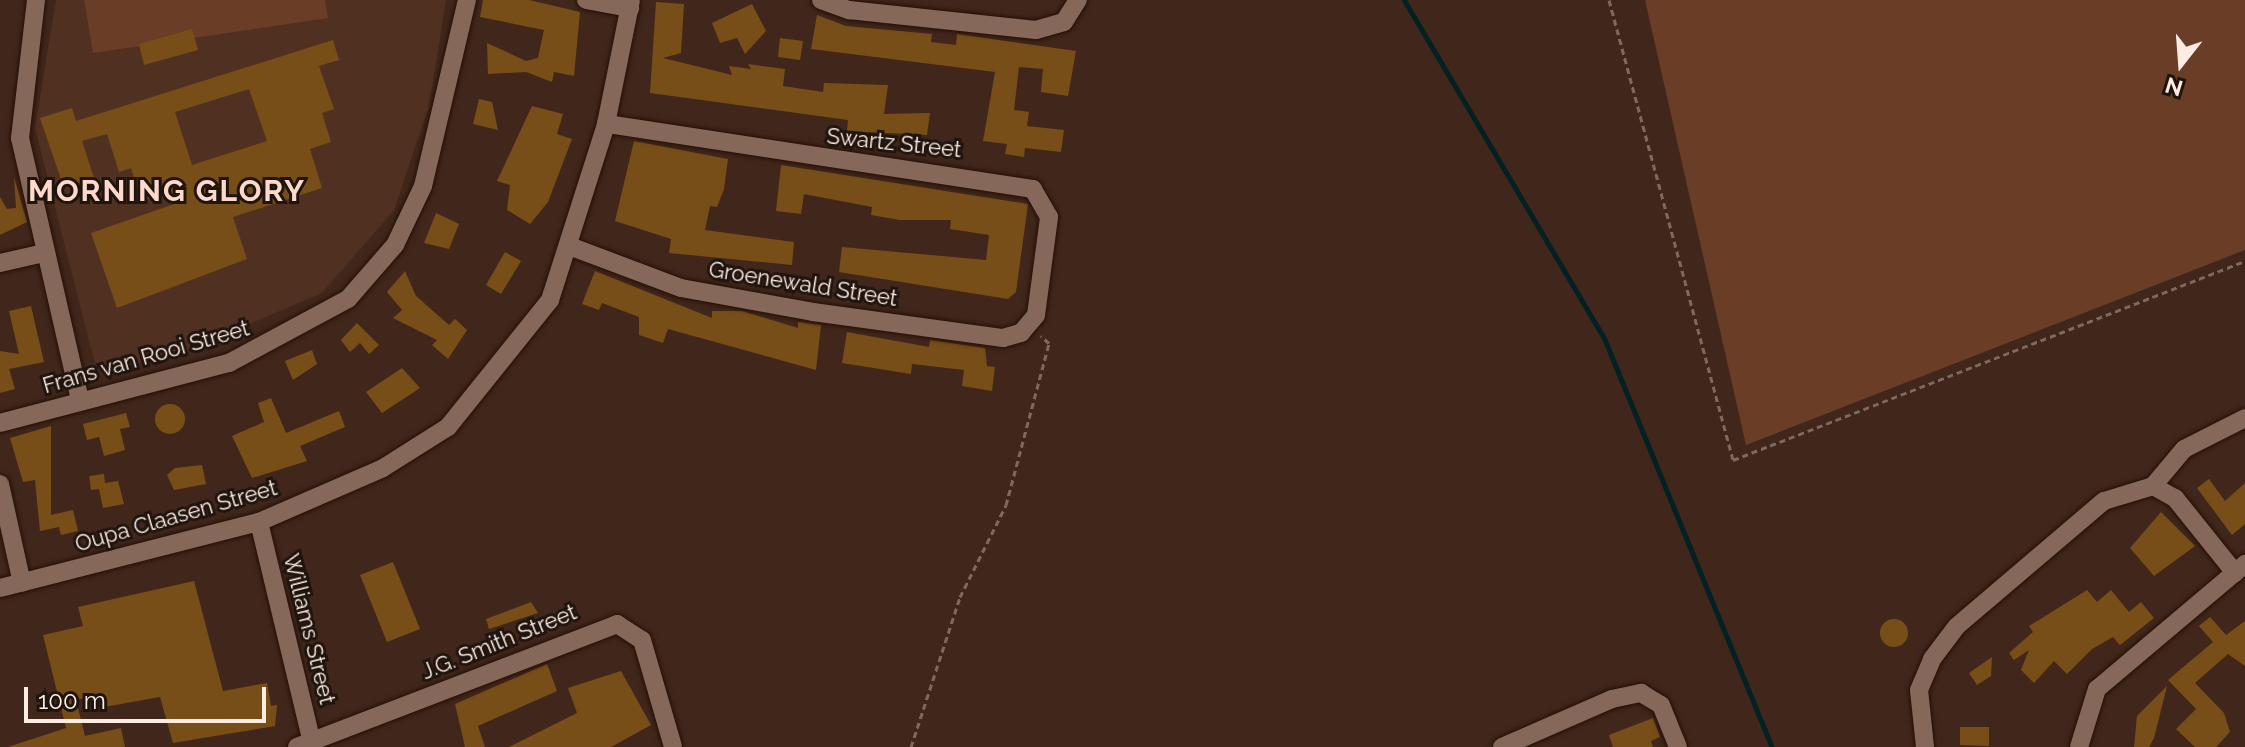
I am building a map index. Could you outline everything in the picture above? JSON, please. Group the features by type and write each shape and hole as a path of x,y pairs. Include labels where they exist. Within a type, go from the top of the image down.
{"street":[{"path":"36,0 20,132 44,253 80,401"},
{"name":"Frans van Rooi Street","path":"0,423 271,346 374,274 423,186 467,0"},
{"path":"586,0 631,4"},
{"path":"821,0 849,10 1036,30 1064,22 1078,0"},
{"name":"Oupa Claasen Street","path":"0,588 259,522 383,468 448,427 527,335 572,247 606,124 631,4"},
{"name":"Swartz Street","path":"606,124 1033,189 1049,217 1030,326"},
{"name":"Groenewald Street","path":"572,247 713,296 1003,338 1030,326"},
{"path":"0,263 44,253"},
{"path":"1925,747 1919,690 1957,626 2104,501 2153,486 2184,449 2245,418"},
{"path":"0,484 22,583"},
{"path":"2079,747 2097,689 2240,568 2175,498 2153,486"},
{"name":"Williams Street","path":"259,522 307,746"},
{"name":"J.G. Smith Street","path":"307,746 617,624 642,640 668,713 673,747"},
{"path":"1511,745 1612,699 1651,695 1678,747"}],"path":[{"path":"1609,0 1733,460 2245,261"},
{"path":"911,747 910,732 960,597 1006,505 1049,343 1030,326"}],"shaded area":[{"path":"56,0 446,0 429,106 394,210 322,293 186,351 108,371 95,364 35,128"},
{"path":"84,0 325,0 328,18 93,53"},
{"path":"1645,0 2245,0 2245,250 1746,445"}],"building":[{"path":"483,0 529,0 580,12 574,76 554,72 552,82 526,72 488,74 487,43 526,61 538,58 544,30 480,17"},
{"path":"656,2 684,4 681,53 663,58 732,75 729,66 751,69 748,64 785,69 783,86 823,92 824,83 888,85 884,114 930,113 927,135 847,131 848,120 650,93"},
{"path":"752,4 766,31 745,54 737,38 720,43 712,23"},
{"path":"817,15 846,26 932,34 931,42 956,45 957,34 1076,51 1068,96 1041,92 1043,69 1019,67 1014,110 1029,112 1027,126 1064,130 1061,152 1025,148 1024,157 1005,154 1007,144 983,141 995,72 811,49"},
{"path":"192,29 198,50 144,65 139,44"},
{"path":"780,38 803,41 800,60 778,57"},
{"path":"333,40 339,60 319,66 334,109 322,113 331,142 310,149 322,188 233,217 247,259 117,308 91,233 183,201 182,195 141,200 131,168 119,172 107,134 82,141 94,178 64,188 40,118 72,108 76,121","holes":["249,89 267,141 192,165 175,112"]},
{"path":"479,99 492,102 498,130 473,124"},
{"path":"532,106 563,114 557,134 572,139 548,202 530,224 507,210 510,185 497,181"},
{"path":"634,141 728,159 724,189 717,207 710,206 705,230 794,242 792,265 669,253 671,239 615,221"},
{"path":"781,165 1028,204 1016,292 1008,299 839,272 842,247 986,260 989,235 950,229 951,220 900,220 871,215 872,207 804,194 801,214 776,211"},
{"path":"14,177 27,222 0,235 0,197 7,209 16,208"},
{"path":"436,213 459,224 449,249 424,243"},
{"path":"505,252 521,261 501,294 486,285"},
{"path":"405,271 416,296 449,325 455,319 467,330 448,359 432,345 437,340 393,318 402,310 387,292"},
{"path":"595,271 712,318 712,311 742,311 798,328 798,322 821,325 816,370 668,329 663,343 639,335 639,317 602,303 599,310 582,304"},
{"path":"31,306 44,362 9,369 15,389 0,393 0,351 19,354 9,311"},
{"path":"357,323 379,345 369,354 360,343 350,352 341,340"},
{"path":"847,332 929,347 930,340 985,348 987,366 995,367 992,391 962,386 964,370 912,364 911,374 842,363"},
{"path":"312,350 317,364 293,380 285,361"},
{"path":"402,368 420,388 382,413 366,392"},
{"path":"271,398 286,433 339,411 345,427 300,446 307,461 252,478 232,436 264,422 258,403"},
{"path":"170,404 181,408 185,419 181,430 170,434 159,430 155,419 159,408"},
{"path":"126,413 130,427 120,429 125,450 104,456 99,437 87,440 83,424"},
{"path":"51,426 51,515 73,510 78,531 61,535 59,527 40,531 35,480 23,482 10,438"},
{"path":"202,465 206,484 174,490 167,475 175,468"},
{"path":"104,474 105,483 118,481 124,504 103,508 99,489 91,490 89,476"},
{"path":"2209,479 2225,501 2245,483 2245,524 2232,535 2197,488"},
{"path":"2161,512 2195,546 2154,576 2130,548"},
{"path":"393,562 420,629 387,642 360,575"},
{"path":"194,581 223,691 267,683 271,706 277,705 275,726 173,743 160,697 104,707 101,694 76,700 85,736 121,728 125,747 8,747 66,728 43,635 83,626 78,607"},
{"path":"2087,590 2097,602 2111,590 2129,612 2141,602 2154,618 2120,645 2113,637 2092,649 2067,674 2054,661 2034,683 2021,670 2029,650 2014,660 2009,653 2033,632 2029,626"},
{"path":"531,602 538,613 489,629 486,619"},
{"path":"2210,617 2226,635 2245,621 2245,666 2228,654 2195,683 2224,713 2230,732 2216,747 2195,747 2176,729 2196,709 2168,680 2213,642 2199,626"},
{"path":"1894,619 1904,623 1908,633 1904,643 1894,647 1884,643 1880,633 1884,623"},
{"path":"1992,657 1991,676 1977,685 1969,673"},
{"path":"547,664 557,691 478,726 485,747 465,747 455,704"},
{"path":"621,671 651,725 611,747 509,747 577,713 568,688"},
{"path":"2167,686 2154,738 2149,747 2134,747 2137,716"},
{"path":"1653,718 1660,737 1651,741 1653,747 1613,747 1609,735"},
{"path":"1960,727 1989,727 1989,746 1960,745"}],"waterway":[{"path":"1404,0 1604,338 1772,747"}],"district":[{"name":"MORNING GLORY","path":"167,191"}]}
